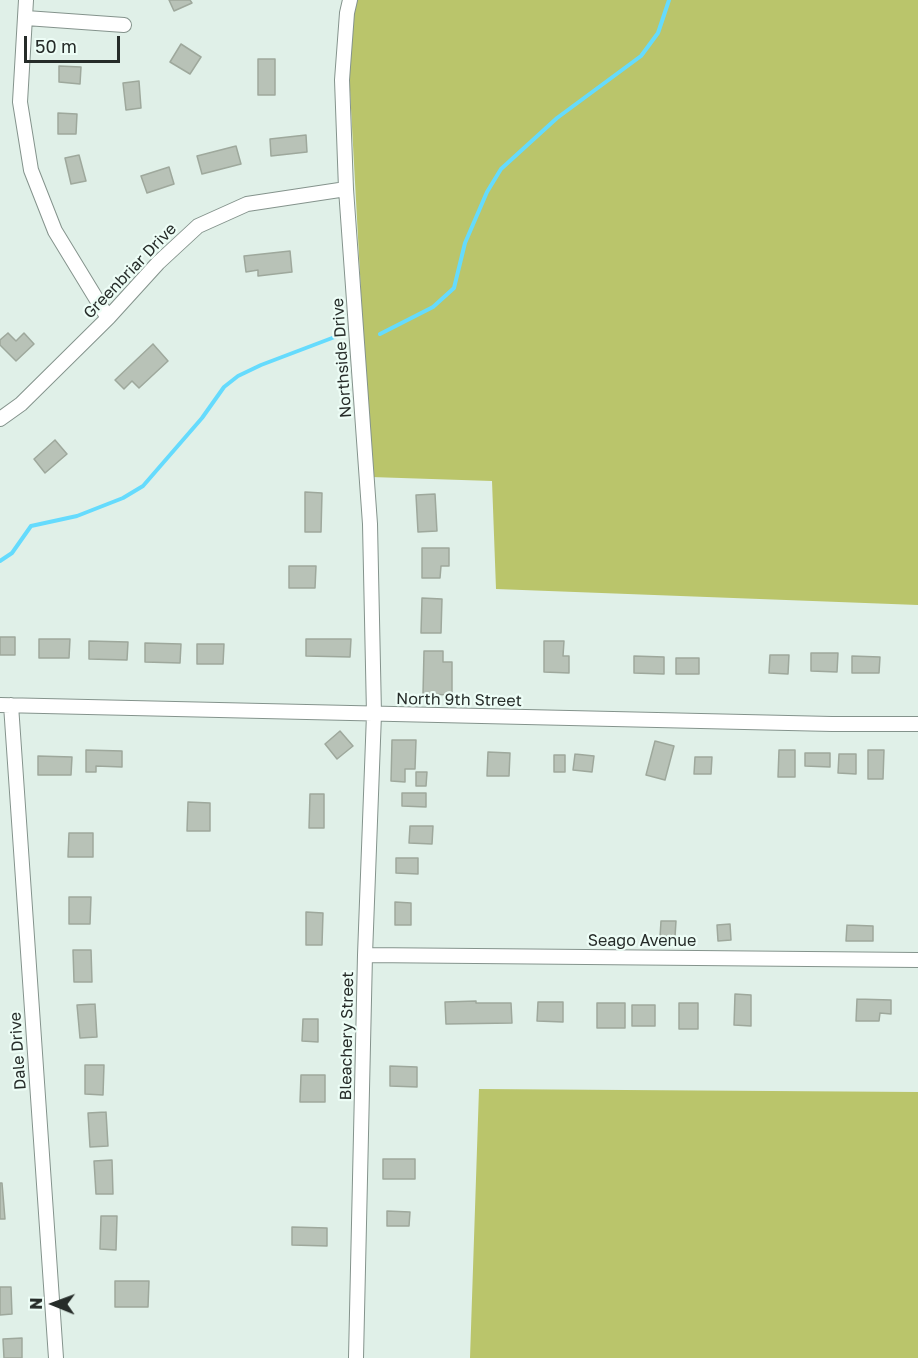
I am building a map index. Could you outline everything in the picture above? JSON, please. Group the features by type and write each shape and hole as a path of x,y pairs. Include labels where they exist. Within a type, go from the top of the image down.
{"street":[{"path":"26,0 20,102 31,170 55,231 108,318"},
{"name":"Northside Drive","path":"350,0 342,80 346,189 370,524 374,714"},
{"path":"26,18 124,25"},
{"name":"Greenbriar Drive","path":"0,418 21,404 108,318 158,263 198,226 247,204 346,189"},
{"name":"North 9th Street","path":"5,705 918,724"},
{"name":"Dale Drive","path":"5,705 56,1358"},
{"name":"Bleachery Street","path":"356,1358 365,955 374,714"},
{"name":"Seago Avenue","path":"365,955 918,960"}],"green space":[{"path":"351,0 918,0 918,605 496,589 492,481 371,477 346,16"},
{"path":"479,1089 918,1092 918,1358 470,1358"}],"building":[{"path":"169,0 190,0 192,3 174,11"},
{"path":"181,44 201,57 190,74 170,62"},
{"path":"258,59 275,59 275,95 258,95"},
{"path":"59,66 81,67 80,84 59,82"},
{"path":"139,81 141,108 126,110 123,83"},
{"path":"58,113 77,114 76,134 58,134"},
{"path":"306,135 307,152 271,156 270,139"},
{"path":"236,146 241,164 202,174 197,156"},
{"path":"79,155 86,181 71,184 65,158"},
{"path":"169,167 174,184 147,193 141,176"},
{"path":"290,251 292,272 258,276 258,270 246,272 244,256"},
{"path":"8,333 16,341 24,333 34,344 16,361 0,345 0,340"},
{"path":"153,344 168,361 139,388 132,381 124,389 115,380"},
{"path":"55,440 67,454 45,473 34,459"},
{"path":"305,492 322,493 321,532 305,532"},
{"path":"435,494 437,531 418,532 416,495"},
{"path":"422,548 449,548 449,566 441,566 440,578 422,578"},
{"path":"289,566 316,566 315,588 289,588"},
{"path":"422,598 442,599 441,633 421,633"},
{"path":"0,637 15,637 15,655 0,655"},
{"path":"39,639 70,639 69,658 39,658"},
{"path":"306,639 351,639 350,657 306,656"},
{"path":"89,641 128,642 127,660 89,659"},
{"path":"544,641 564,641 563,656 569,656 569,673 544,672"},
{"path":"145,643 181,644 180,663 145,662"},
{"path":"197,644 224,644 223,664 197,664"},
{"path":"424,651 443,651 443,662 452,662 452,695 423,694"},
{"path":"811,653 838,653 837,672 811,671"},
{"path":"770,655 789,655 788,674 769,673"},
{"path":"634,656 664,657 664,674 634,673"},
{"path":"852,656 880,657 879,673 852,673"},
{"path":"676,658 699,658 699,674 676,674"},
{"path":"340,731 353,746 337,759 325,744"},
{"path":"392,740 416,740 415,769 405,769 405,782 391,781"},
{"path":"655,741 674,746 665,780 646,775"},
{"path":"86,750 122,751 122,767 96,766 96,772 86,772"},
{"path":"779,750 795,750 795,777 778,777"},
{"path":"868,750 884,750 883,779 868,779"},
{"path":"488,752 510,753 509,776 487,776"},
{"path":"805,753 830,753 830,767 805,766"},
{"path":"575,754 594,756 592,772 573,770"},
{"path":"839,754 856,754 856,774 838,773"},
{"path":"554,755 565,755 565,772 554,772"},
{"path":"38,756 72,757 71,775 38,775"},
{"path":"695,757 712,757 711,774 694,774"},
{"path":"416,772 427,772 426,786 416,786"},
{"path":"402,793 426,793 426,807 402,806"},
{"path":"310,794 324,794 324,828 309,828"},
{"path":"188,802 210,803 210,831 187,831"},
{"path":"410,826 433,826 432,844 409,843"},
{"path":"69,833 93,833 93,857 68,857"},
{"path":"396,858 418,858 418,874 396,873"},
{"path":"69,897 91,897 90,924 69,924"},
{"path":"395,902 411,903 411,925 395,925"},
{"path":"306,912 323,913 322,945 306,945"},
{"path":"661,921 676,921 675,937 660,937"},
{"path":"730,924 731,940 718,941 717,925"},
{"path":"847,925 873,926 873,941 846,941"},
{"path":"73,950 91,950 92,982 74,982"},
{"path":"735,994 751,995 751,1026 734,1025"},
{"path":"857,999 891,1000 891,1014 880,1013 879,1021 856,1021"},
{"path":"476,1001 476,1003 511,1003 512,1023 446,1024 445,1002"},
{"path":"538,1002 563,1002 563,1022 537,1021"},
{"path":"597,1003 625,1003 625,1028 597,1028"},
{"path":"679,1003 698,1003 698,1029 679,1029"},
{"path":"95,1004 97,1037 80,1038 77,1005"},
{"path":"632,1005 655,1005 655,1026 632,1026"},
{"path":"303,1019 318,1019 318,1042 302,1041"},
{"path":"85,1065 104,1065 103,1095 85,1094"},
{"path":"390,1066 417,1067 417,1087 390,1086"},
{"path":"301,1075 325,1075 325,1102 300,1102"},
{"path":"106,1112 108,1146 90,1147 88,1113"},
{"path":"383,1159 415,1159 415,1179 383,1179"},
{"path":"112,1160 113,1194 96,1194 94,1161"},
{"path":"0,1183 2,1183 5,1219 0,1219"},
{"path":"387,1211 410,1212 409,1226 387,1226"},
{"path":"101,1216 117,1216 116,1250 100,1249"},
{"path":"292,1227 327,1228 327,1246 292,1245"},
{"path":"115,1281 149,1281 148,1307 115,1307"},
{"path":"0,1287 11,1287 12,1314 0,1315"},
{"path":"22,1338 22,1358 4,1358 3,1339"}],"waterway":[{"path":"380,334 433,307 454,288 465,243 487,192 501,169 557,118 641,56 658,33 669,0"},
{"path":"0,561 12,553 31,526 77,516 123,498 143,486 202,418 224,387 238,376 340,335"}]}
